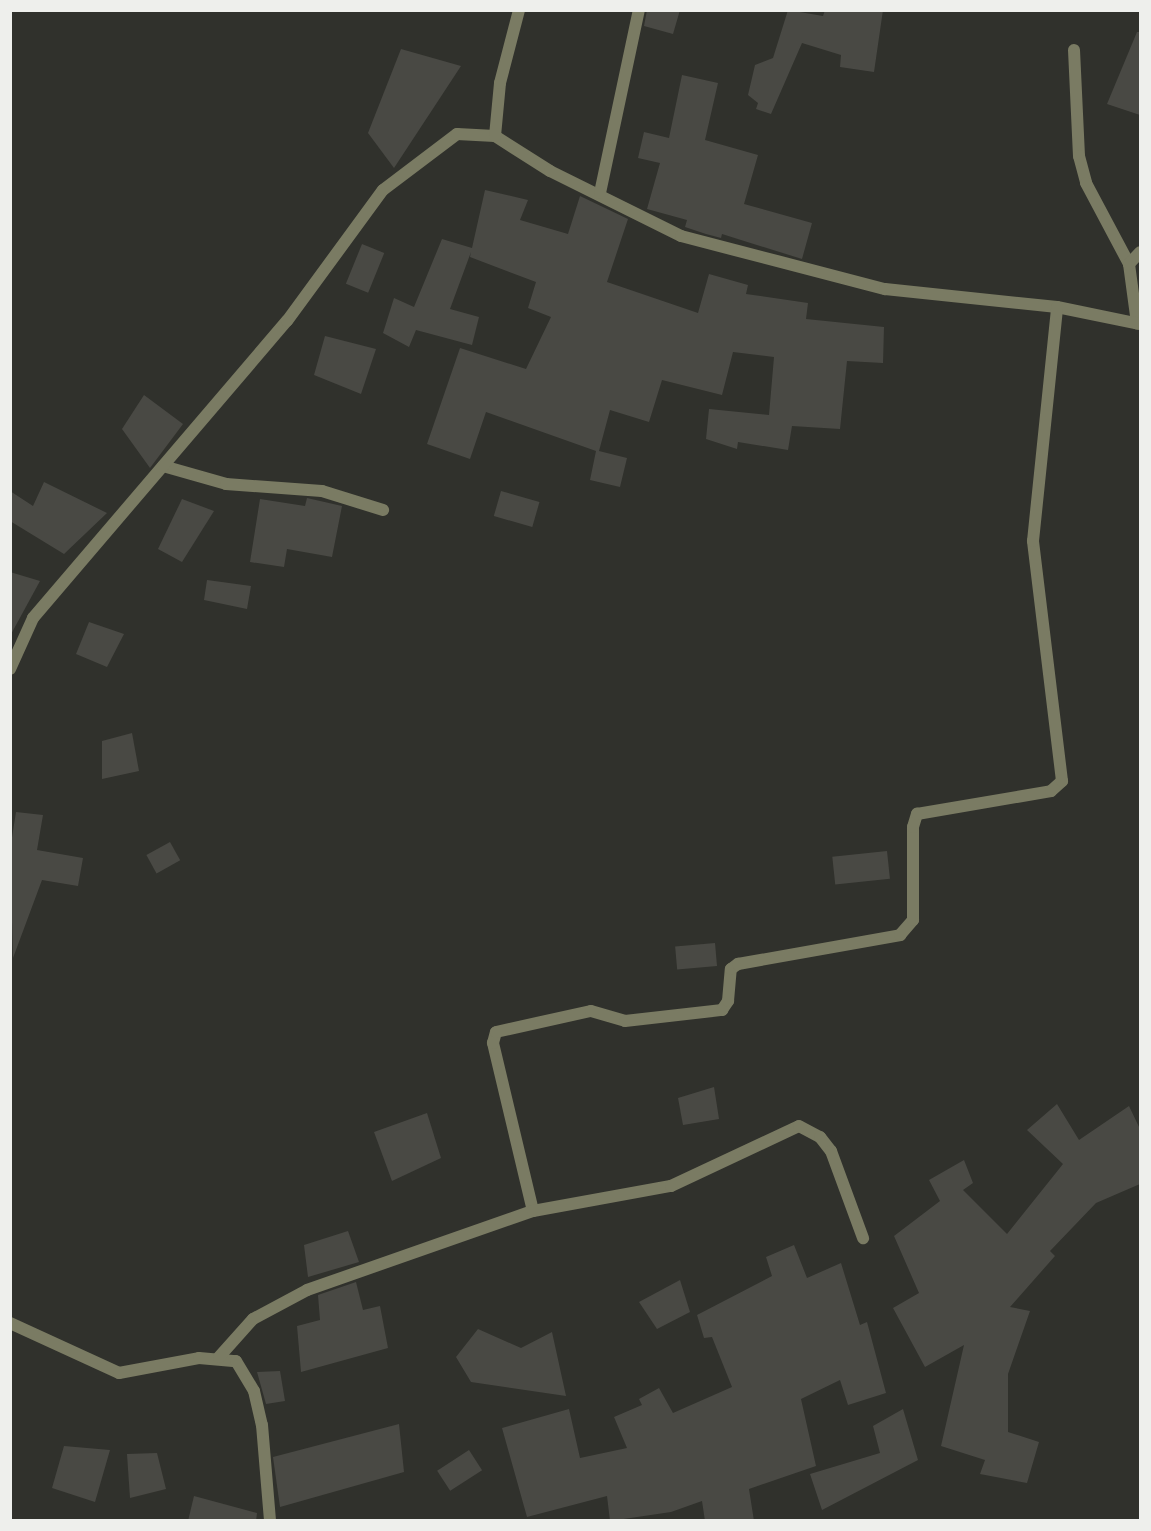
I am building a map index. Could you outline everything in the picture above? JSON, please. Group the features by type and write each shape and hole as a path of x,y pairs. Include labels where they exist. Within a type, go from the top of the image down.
{"street":[{"path":"495,136 500,83 519,10"},
{"path":"600,193 639,10"},
{"path":"10,669 33,618 286,321 382,190 458,134 495,136 550,171 600,193 681,236 885,289 1057,307 1139,324 1129,264 1096,206 1078,156 1074,50"},
{"path":"1129,264 1140,252"},
{"path":"534,1211 493,1042 496,1032 591,1011 625,1022 722,1010 728,1001 731,969 738,964 907,932 913,920 913,827 917,814 1051,791 1062,781 1033,542 1057,307"},
{"path":"163,466 226,484 322,491 383,510"},
{"path":"219,1357 253,1319 307,1290 534,1211 671,1186 799,1126 820,1137 831,1151 863,1238"},
{"path":"10,1323 119,1373 219,1357 236,1361 254,1391 262,1425 270,1521"}],"building":[{"path":"647,10 680,10 673,34 644,26"},
{"path":"788,10 823,16 825,10 883,10 874,72 840,67 841,55 802,43 771,114 756,109 758,103 748,95 755,65 773,58"},
{"path":"1137,32 1140,32 1140,115 1107,104"},
{"path":"401,49 461,66 394,168 368,133"},
{"path":"682,75 718,83 705,140 758,155 744,204 812,223 802,259 722,234 721,238 706,234 685,227 687,220 647,209 660,163 638,158 644,132 669,138"},
{"path":"485,190 528,200 520,220 568,234 580,196 628,219 607,282 698,313 709,274 748,285 746,294 808,303 806,319 884,327 883,363 847,361 840,429 792,426 788,450 738,442 737,449 706,439 709,409 769,415 774,357 733,352 722,395 662,380 649,422 610,410 599,451 627,458 620,487 590,480 596,451 486,412 470,459 427,444 460,348 526,369 551,317 528,308 536,282 470,257 471,252 450,309 479,317 472,345 416,330 409,347 383,333 394,298 414,307 442,239 472,248"},
{"path":"362,244 384,253 368,293 346,284"},
{"path":"325,336 376,349 361,394 314,375"},
{"path":"144,395 183,424 150,468 122,429"},
{"path":"44,482 107,513 64,554 10,521 10,491 33,506"},
{"path":"501,491 539,502 532,527 494,516"},
{"path":"307,498 342,506 332,557 287,549 284,567 250,562 260,499 305,506"},
{"path":"182,499 214,511 182,562 158,549"},
{"path":"10,572 40,581 10,636"},
{"path":"207,580 251,586 247,609 204,600"},
{"path":"89,622 124,634 107,667 76,654"},
{"path":"132,733 139,771 102,779 102,741"},
{"path":"16,812 43,815 37,850 83,858 78,886 42,880 13,958 10,850"},
{"path":"170,842 180,860 157,873 146,855"},
{"path":"887,851 890,879 835,885 832,857"},
{"path":"715,943 717,966 677,969 675,946"},
{"path":"714,1087 719,1119 683,1125 678,1098"},
{"path":"1057,1104 1079,1140 1129,1106 1140,1129 1140,1184 1096,1203 1050,1251 1055,1256 1010,1307 1030,1311 1008,1374 1008,1432 1039,1442 1027,1483 980,1474 985,1460 941,1446 964,1345 925,1367 893,1308 919,1293 894,1236 940,1201 929,1180 964,1160 973,1183 963,1190 1007,1234 1063,1164 1027,1130"},
{"path":"427,1113 441,1158 392,1181 374,1132"},
{"path":"348,1231 359,1262 308,1277 304,1245"},
{"path":"794,1245 807,1278 841,1263 860,1325 867,1322 886,1393 848,1405 840,1380 801,1399 816,1466 749,1489 754,1521 705,1521 702,1501 671,1512 610,1521 607,1496 527,1517 502,1428 569,1409 580,1458 627,1448 614,1417 642,1405 639,1399 659,1388 673,1413 732,1387 712,1337 704,1338 697,1315 772,1276 766,1257"},
{"path":"680,1280 690,1312 657,1329 639,1302"},
{"path":"356,1282 363,1310 380,1306 388,1348 301,1372 297,1326 320,1320 318,1295"},
{"path":"478,1329 521,1348 552,1332 566,1396 471,1382 456,1357"},
{"path":"280,1371 285,1401 266,1404 257,1372"},
{"path":"903,1409 918,1460 822,1510 810,1474 880,1453 873,1426"},
{"path":"399,1424 404,1472 280,1507 273,1457"},
{"path":"64,1446 110,1450 95,1502 52,1488"},
{"path":"469,1450 482,1470 450,1491 437,1471"},
{"path":"157,1453 166,1489 130,1498 127,1454"},
{"path":"194,1496 257,1513 256,1521 188,1521"}]}
